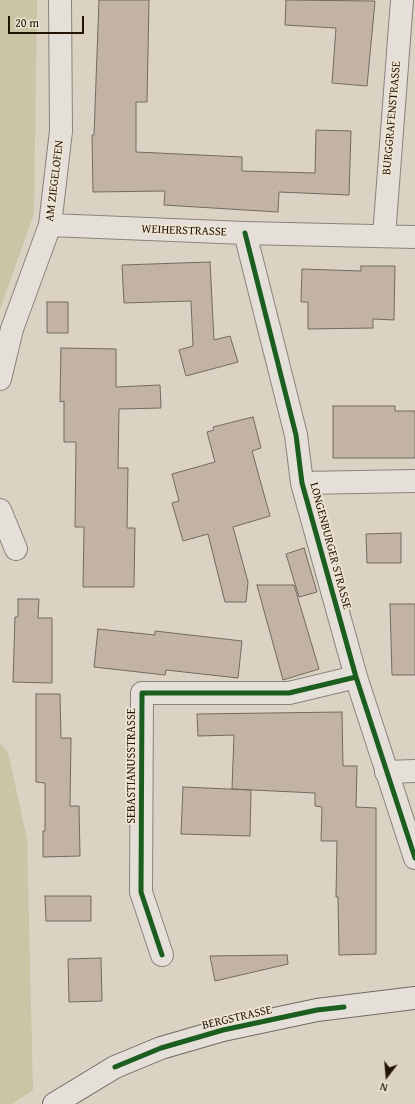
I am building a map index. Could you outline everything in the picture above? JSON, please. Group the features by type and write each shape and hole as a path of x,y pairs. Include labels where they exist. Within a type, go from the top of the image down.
{"street":[{"name":"AM ZIEGELOFEN","path":"0,379 12,329 50,225 60,131 60,0"},
{"name":"BURGGRAFENSTRASSE","path":"384,236 402,0"},
{"name":"WEIHERSTRASSE","path":"50,225 245,233 415,237"},
{"name":"LONGENBURGER STRASSE","path":"245,233 296,435 302,483 356,677 415,858"},
{"path":"302,483 415,481"},
{"path":"0,510 16,549"},
{"name":"SEBASTIANUSSTRASSE","path":"162,955 141,892 142,693 289,693 356,677"},
{"path":"386,772 415,771"},
{"name":"BERGSTRASSE","path":"54,1104 115,1066 161,1048 223,1030 317,1010 415,998"}],"shaded area":[{"path":"0,0 37,0 34,214 0,309"},
{"path":"0,743 8,752 27,839 33,1090 12,1104 0,1104"}],"building":[{"path":"99,0 149,0 147,102 136,102 136,152 242,157 242,171 315,173 316,130 351,131 349,195 279,192 278,212 164,205 165,191 93,192 92,135 94,135"},
{"path":"286,0 375,1 367,86 332,83 336,28 285,25"},
{"path":"210,262 214,340 230,336 238,362 186,376 179,350 193,346 191,301 124,303 122,265"},
{"path":"361,266 395,266 394,320 373,319 373,328 308,329 308,302 301,302 302,269 361,271"},
{"path":"47,302 68,302 68,333 47,333"},
{"path":"61,348 116,349 116,387 160,385 161,408 119,409 118,468 128,468 127,528 135,528 134,587 83,587 84,527 75,527 76,442 64,442 64,401 60,402"},
{"path":"333,406 395,406 395,411 415,411 415,458 333,458"},
{"path":"253,417 261,448 252,451 270,516 233,527 248,582 246,602 225,602 208,534 183,541 172,503 179,501 172,474 215,462 207,432 214,430 213,427"},
{"path":"401,533 401,563 367,563 366,534"},
{"path":"304,548 317,592 299,597 286,554"},
{"path":"257,585 294,585 319,669 283,680"},
{"path":"18,599 39,599 38,618 52,618 52,683 13,682 15,617 18,617"},
{"path":"390,604 415,604 415,675 392,675"},
{"path":"98,629 155,635 155,631 242,641 238,678 166,670 165,675 94,667"},
{"path":"36,694 60,694 61,738 71,738 70,806 79,806 80,856 43,857 43,831 45,831 45,783 36,782"},
{"path":"342,712 343,766 357,766 356,807 376,808 376,954 339,955 338,897 336,897 337,841 321,841 322,807 315,806 315,793 232,789 234,735 198,736 197,714"},
{"path":"183,787 251,790 250,836 181,834"},
{"path":"45,896 91,896 91,921 46,921"},
{"path":"287,955 288,964 215,981 210,956"},
{"path":"101,958 102,1001 69,1002 68,959"}],"cycle path":[{"path":"245,233 296,435 302,483 356,677 415,858"},
{"path":"162,955 141,892 142,693 289,693 356,677"},
{"path":"115,1067 161,1048 223,1030 317,1010 344,1007"}]}
